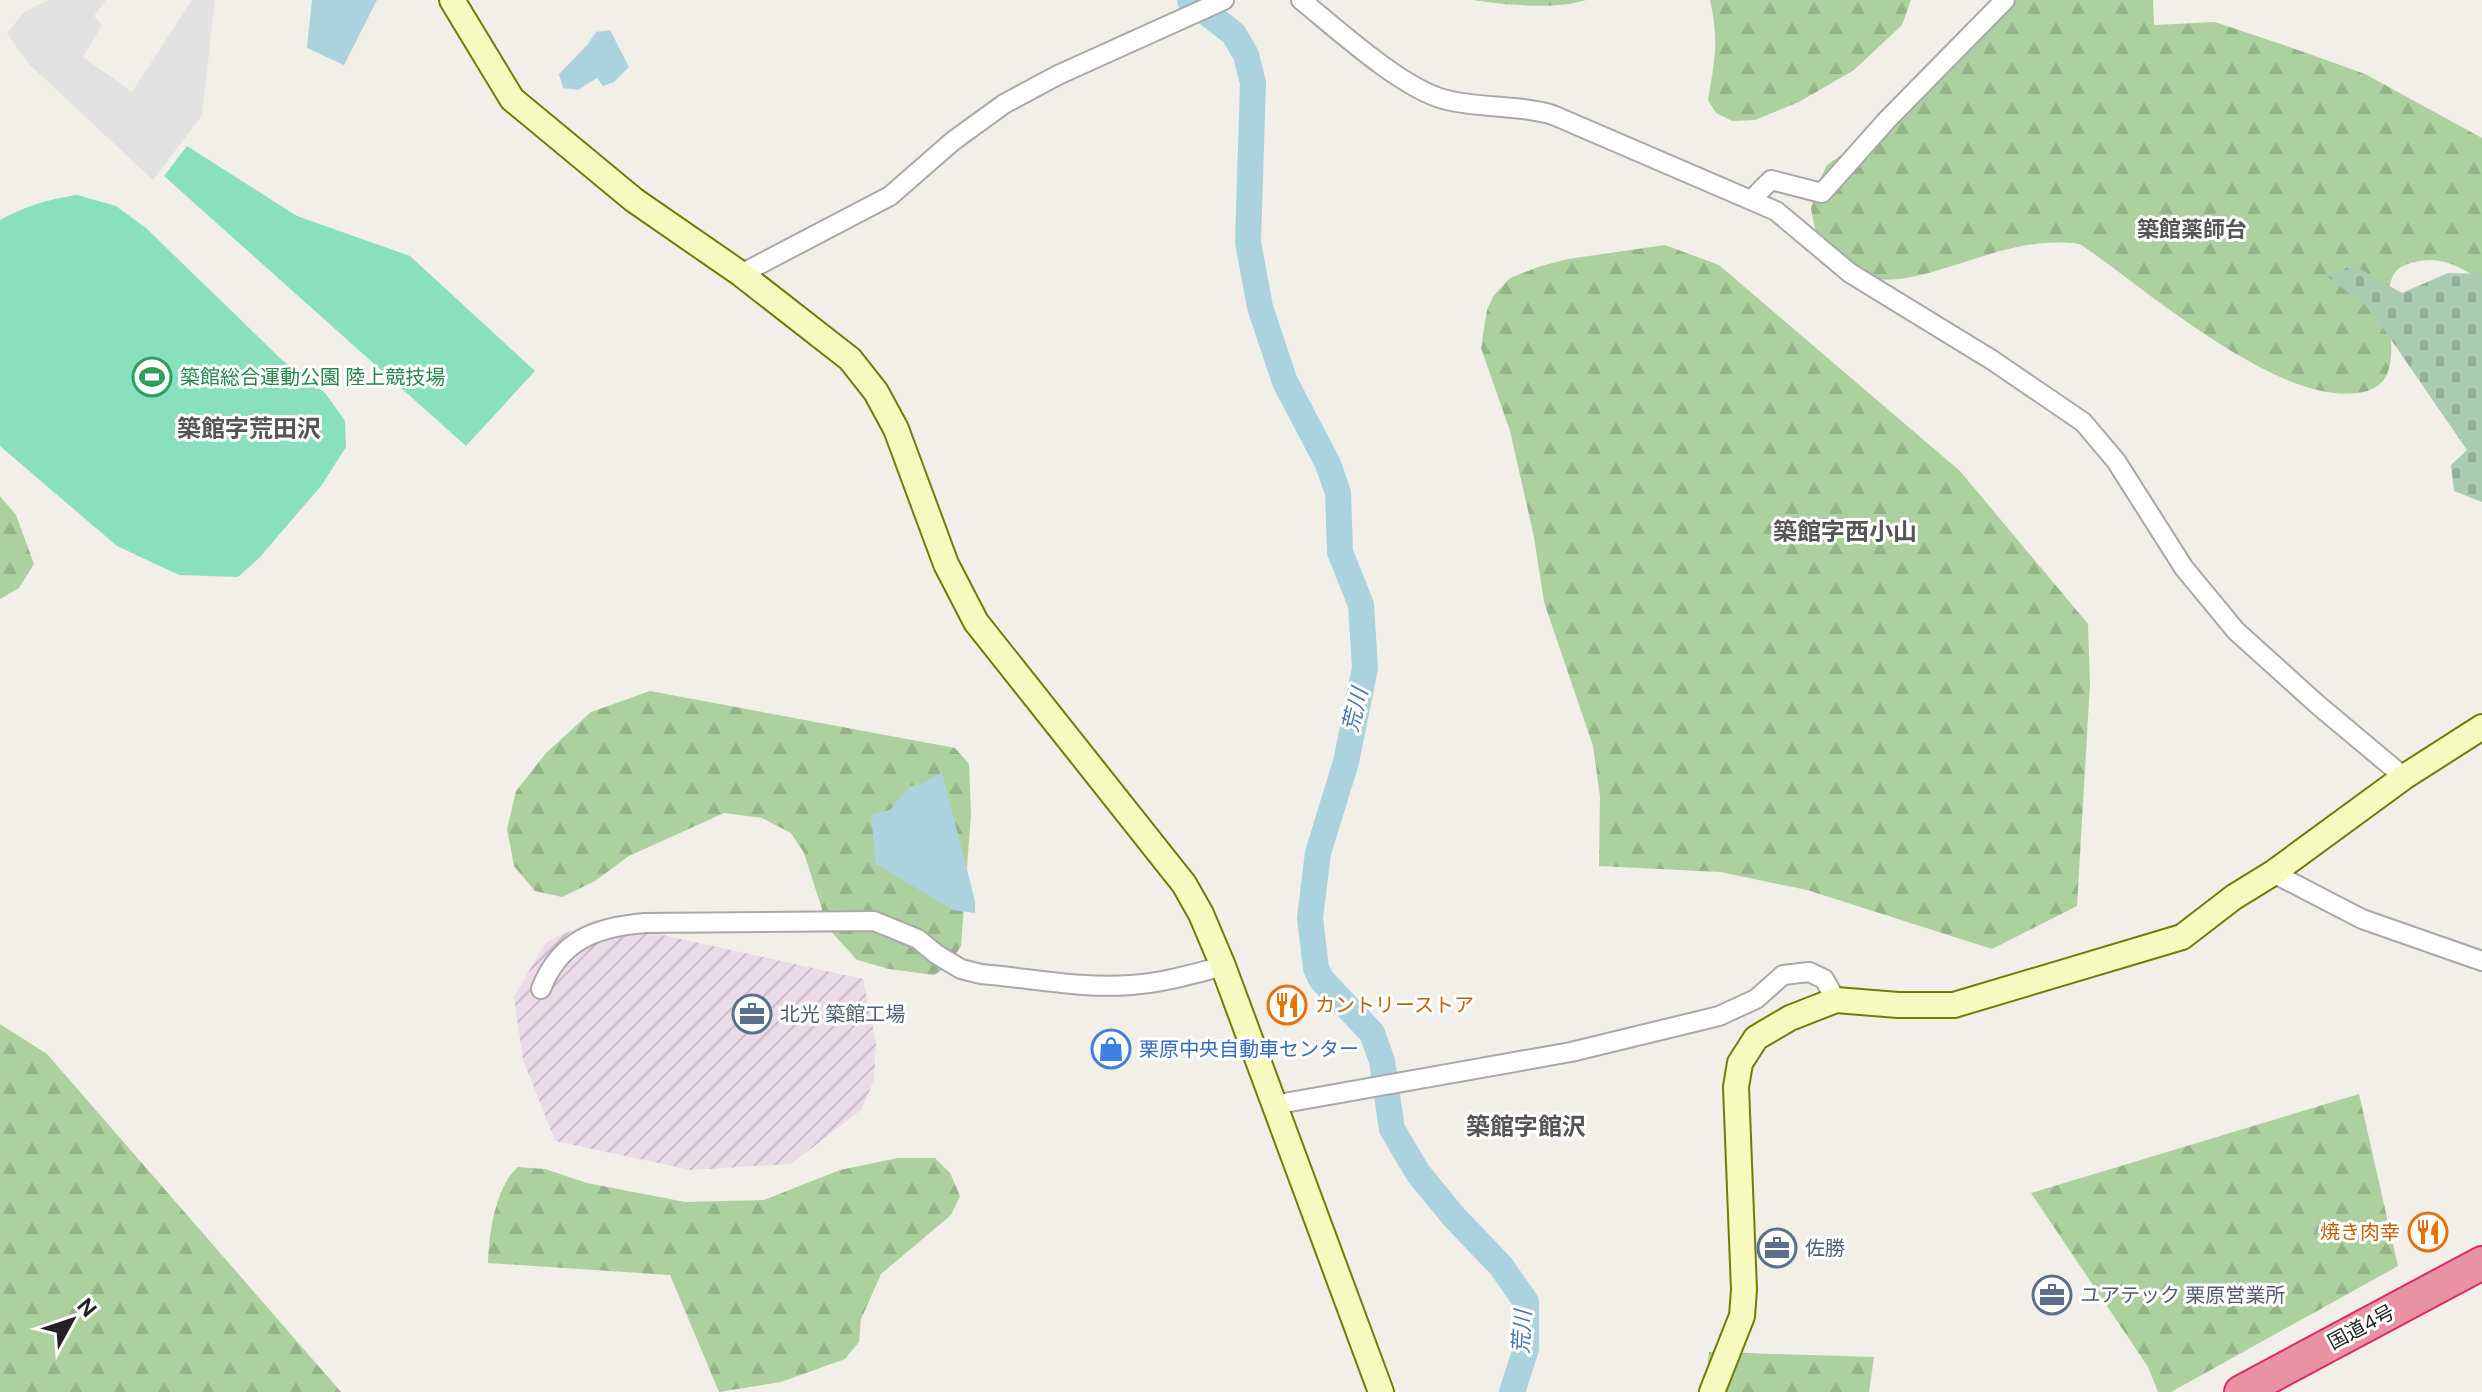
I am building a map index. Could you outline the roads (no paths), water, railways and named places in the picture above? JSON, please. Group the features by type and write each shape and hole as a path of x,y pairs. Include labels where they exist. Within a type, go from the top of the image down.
{"highway":[{"name":"国道4号","path":"2241,1392 2482,1263"}],"street":[{"path":"452,0 512,99 634,200 741,274 850,359 876,392 896,429 946,564 976,622 1184,884 1201,914 1381,1392"},
{"path":"1301,0 1410,85 1443,99 1527,107 1553,115 1776,211 1850,273 1992,360 2083,422 2116,461 2184,568 2236,631 2404,777"},
{"path":"1751,200 1771,180 1822,193 1887,120 2005,0"},
{"path":"741,274 890,196 953,141 1004,104 1058,75 1218,2"},
{"path":"1712,1392 1742,1316 1744,1290 1736,1087 1740,1063 1756,1038 1790,1018 1836,1000 1954,1005 2182,937 2404,777 2482,727"},
{"path":"2273,873 2362,919 2482,961"},
{"path":"541,989 549,967 570,947 593,933 616,926 645,923 874,921 918,939 961,969 981,974 1105,985 1169,980 1223,966"},
{"path":"1273,1105 1571,1052 1719,1016 1756,999 1783,975 1809,972 1824,979 1836,1000"}],"water":[{"path":"312,0 377,0 344,65 307,48"},
{"path":"610,30 629,67 614,82 603,86 597,78 578,90 563,88 559,74 596,32"},
{"path":"942,772 975,901 975,913 953,910 876,864 871,815 890,810 910,786 921,785"}],"waterway":[{"name":"荒川","path":"1190,0 1234,34 1246,55 1253,83 1248,242 1260,307 1285,382 1328,464 1338,493 1340,552 1361,605 1365,668 1346,762 1318,853 1310,918 1316,968 1321,979 1372,1033 1382,1061 1392,1129 1418,1173 1454,1217 1501,1266 1526,1302 1526,1349 1512,1392"}],"place":[{"name":"築館総合運動公園 陸上競技場","path":"152,377"},
{"name":"カントリーストア","path":"1287,1005"},
{"name":"北光 築館工場","path":"752,1014"},
{"name":"栗原中央自動車センター","path":"1111,1049"},
{"name":"焼き肉幸","path":"2428,1232"},
{"name":"佐勝","path":"1777,1248"},
{"name":"ユアテック 栗原営業所","path":"2052,1295"}],"district":[{"name":"築館薬師台","path":"2192,229"},
{"name":"築館字荒田沢","path":"249,428"},
{"name":"築館字西小山","path":"1845,531"},
{"name":"築館字館沢","path":"1526,1126"}]}
